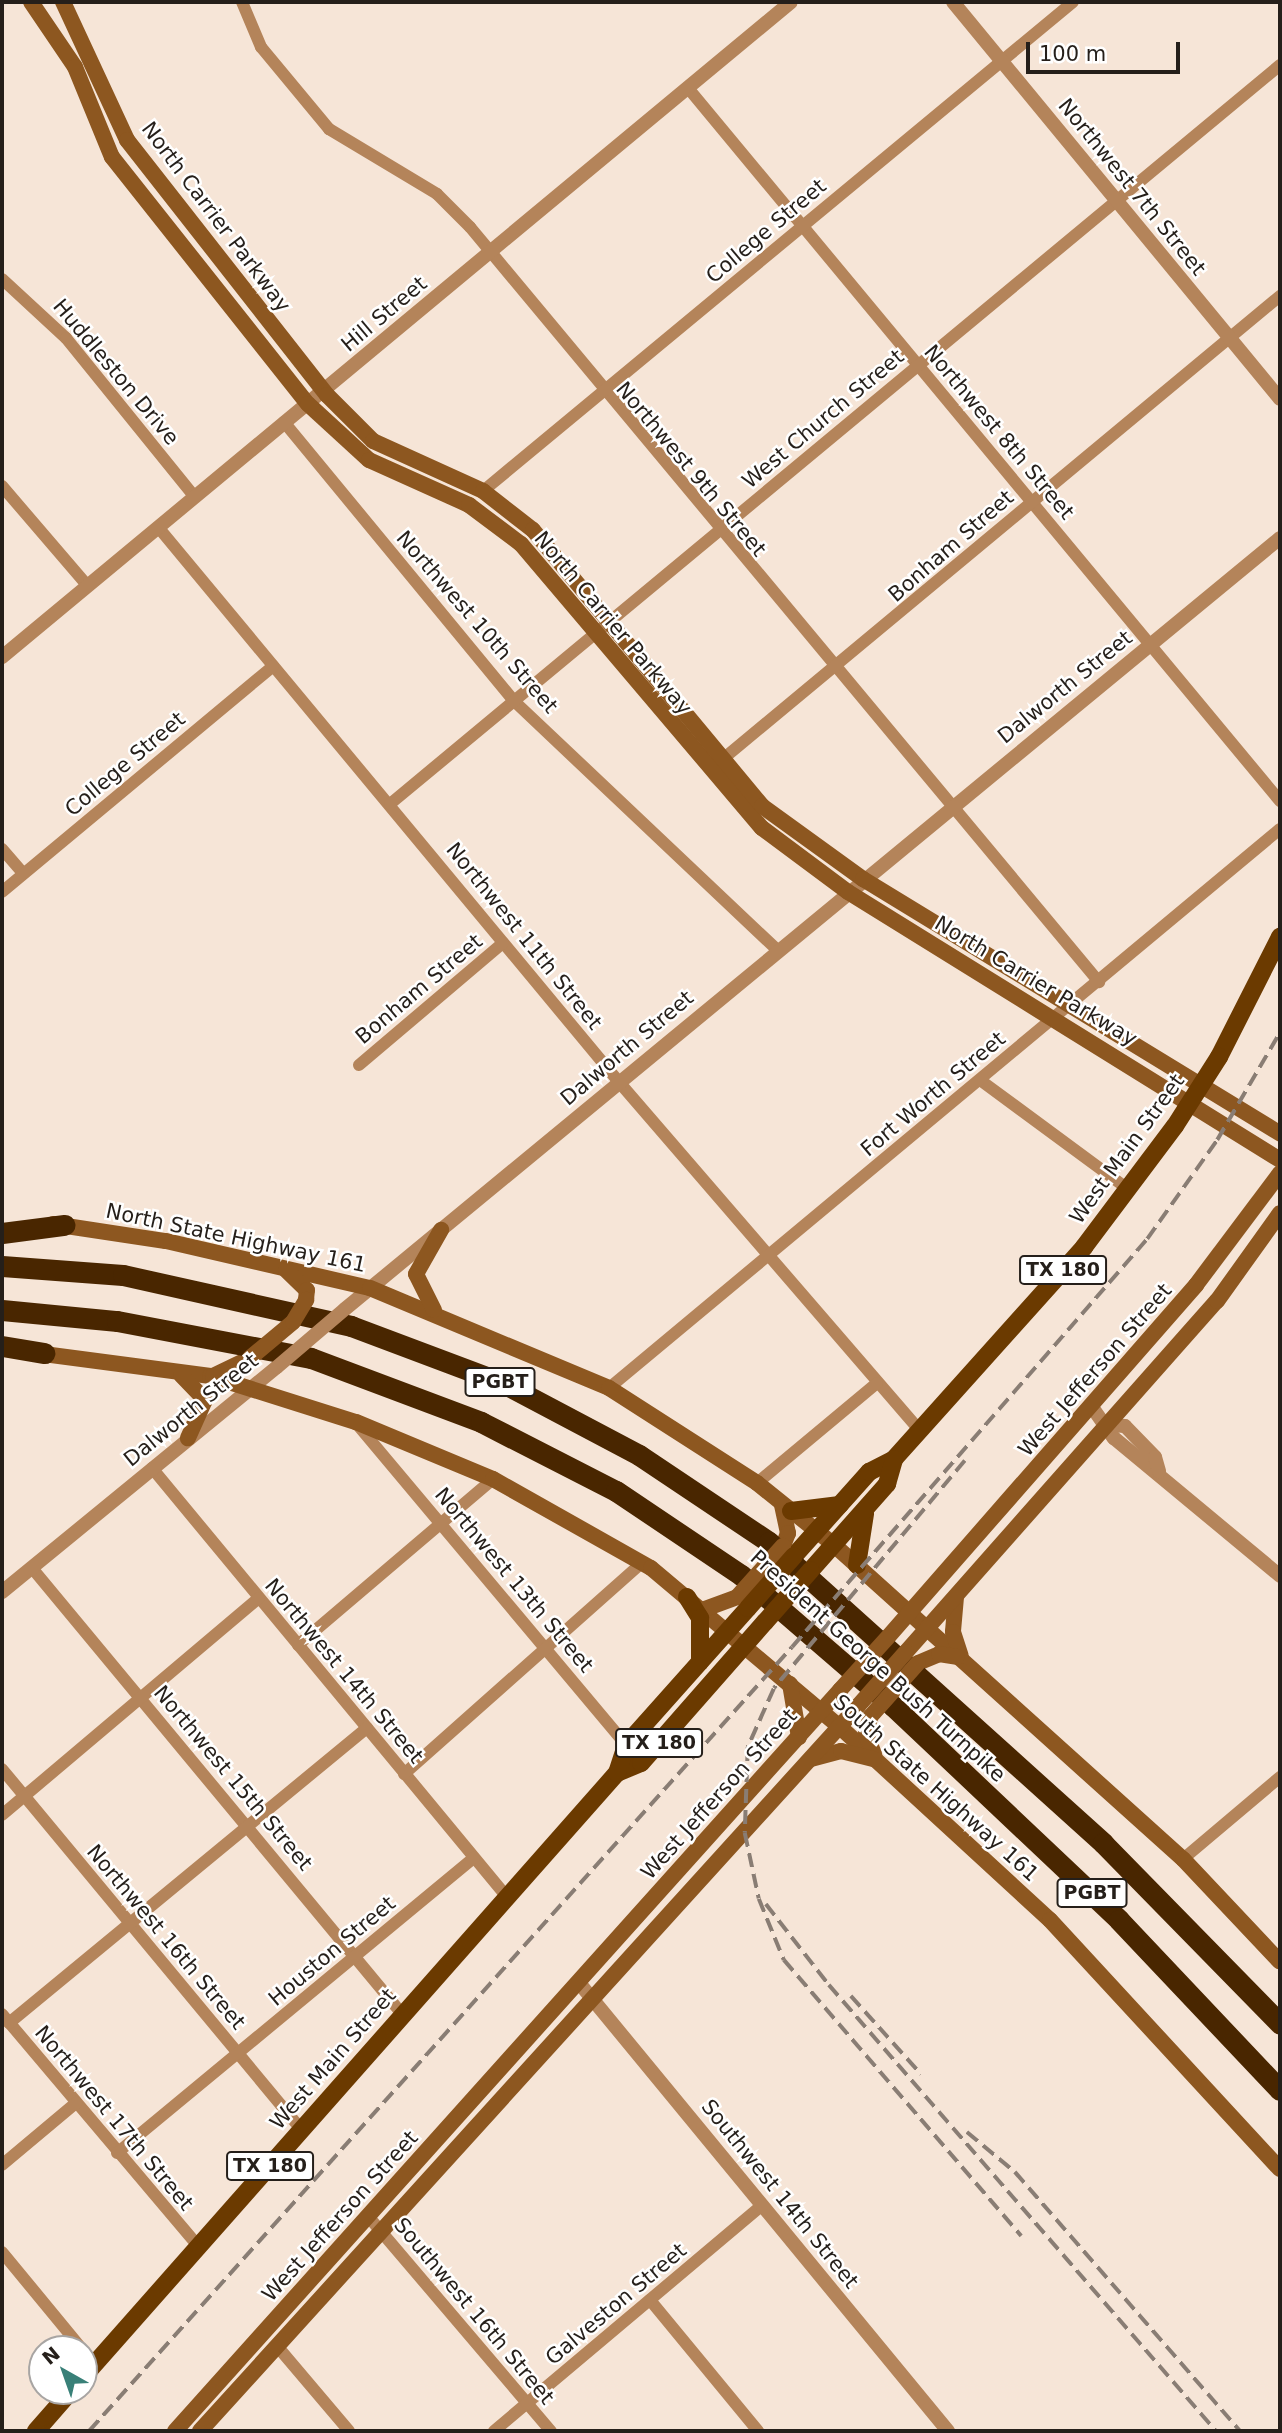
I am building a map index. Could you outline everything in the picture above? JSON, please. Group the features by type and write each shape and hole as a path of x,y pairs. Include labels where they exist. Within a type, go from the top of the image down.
{"highway":[{"path":"2,1233 64,1225"},
{"name":"President George Bush Turnpike","path":"2,1266 123,1275 351,1326 503,1383 639,1455 769,1542 1103,1843 1280,2024"},
{"name":"President George Bush Turnpike","path":"2,1310 117,1321 311,1358 481,1422 616,1491 741,1575 893,1706 1119,1920 1280,2090"},
{"path":"2,1346 44,1353"}],"main road":[{"name":"North Carrier Parkway","path":"31,2 75,67 112,157 308,404 369,460 469,505 521,544 762,828 848,892 1057,1016 1280,1160"},
{"name":"North Carrier Parkway","path":"63,2 127,140 324,390 373,441 483,491 533,530 762,806 863,879 1073,1003 1280,1134"},
{"name":"West Main Street","path":"98,2348 199,2247 617,1773 626,1745 727,1631 742,1602 788,1551 817,1531 869,1472 894,1459 1129,1190 1175,1126 1219,1057 1280,937"},
{"name":"West Jefferson Street","path":"175,2431 367,2215 580,1984 1091,1407 1280,1173"},
{"name":"West Jefferson Street","path":"200,2431 380,2229 596,2002 840,1727 864,1711 912,1658 928,1629 1217,1301 1280,1213"},
{"name":"North State Highway 161","path":"2,1223 64,1225 278,1265 370,1289 435,1312 609,1388 757,1483 817,1531"},
{"path":"435,1312 423,1298 416,1274 441,1230"},
{"path":"210,1376 227,1374 293,1322 306,1300 299,1279 278,1265"},
{"path":"2,1353 44,1353 210,1376 250,1386 356,1422 493,1479 642,1563 727,1631"},
{"path":"172,1372 190,1379 205,1400 188,1438"},
{"name":"West Main Street","path":"617,1773 641,1763 887,1484 894,1459"},
{"path":"857,1565 859,1525 870,1503"},
{"path":"788,1551 787,1508 840,1505"},
{"path":"817,1531 1183,1859 1280,1962"},
{"path":"687,1597 700,1618 700,1662"},
{"path":"956,1597 953,1632 962,1660"},
{"path":"702,1609 742,1602"},
{"name":"South State Highway 161","path":"727,1631 877,1760 1050,1920 1280,2169"},
{"path":"912,1658 939,1654 962,1660"},
{"path":"790,1684 799,1737"},
{"path":"864,1711 866,1734 877,1760"},
{"path":"810,1760 841,1751 877,1760"},
{"path":"36,2431 59,2405"}],"street":[{"name":"Northwest 9th Street","path":"242,2 261,47 329,129 437,194 491,252 602,393 1099,982"},
{"name":"Hill Street","path":"2,657 791,2"},
{"name":"Northwest 7th Street","path":"953,2 1280,398"},
{"name":"College Street","path":"483,491 1073,2"},
{"name":"West Church Street","path":"390,804 1280,65"},
{"name":"Northwest 8th Street","path":"688,88 1280,801"},
{"name":"Huddleston Drive","path":"2,279 66,338 194,496"},
{"name":"Bonham Street","path":"710,769 834,669 1280,296"},
{"name":"Northwest 10th Street","path":"284,422 514,701 777,950"},
{"path":"2,486 86,585"},
{"name":"Northwest 11th Street","path":"158,527 619,1082 919,1430"},
{"name":"Dalworth Street","path":"2,1592 950,807 1280,538"},
{"name":"College Street","path":"2,892 273,666"},
{"name":"Fort Worth Street","path":"609,1388 1280,829"},
{"path":"2,849 23,873"},
{"name":"Bonham Street","path":"359,1065 503,943"},
{"path":"980,1080 1129,1190"},
{"path":"757,1483 877,1383"},
{"path":"1091,1407 1110,1425 1125,1426 1155,1457 1159,1471 1280,1576"},
{"name":"Northwest 13th Street","path":"356,1422 641,1763"},
{"name":"Northwest 14th Street","path":"152,1468 507,1897"},
{"path":"298,1645 493,1479"},
{"path":"404,1774 549,1652 559,1631 642,1563"},
{"name":"Northwest 15th Street","path":"32,1568 403,2015"},
{"path":"2,1815 259,1598"},
{"path":"6,2018 129,1924 367,1728"},
{"name":"Northwest 16th Street","path":"2,1769 302,2130"},
{"path":"1183,1859 1280,1777"},
{"name":"Houston Street","path":"117,2153 474,1858"},
{"name":"Southwest 14th Street","path":"580,1984 948,2431"},
{"name":"Northwest 17th Street","path":"6,2018 117,2153 199,2247"},
{"path":"2,2165 76,2103"},
{"name":"Galveston Street","path":"494,2431 762,2205"},
{"name":"Southwest 16th Street","path":"367,2215 551,2431"},
{"path":"2,2252 67,2335"},
{"path":"650,2300 758,2431"},
{"path":"277,2346 349,2431"}],"railway":[{"path":"89,2431 792,1647 1147,1239 1217,1140 1280,1032"},
{"path":"965,1461 774,1689 748,1747 745,1833 759,1899 784,1960 1021,2236"},
{"path":"766,1904 829,1985 1216,2431"},
{"path":"851,1996 921,2074"},
{"path":"967,2132 1015,2172 1240,2431"}]}
